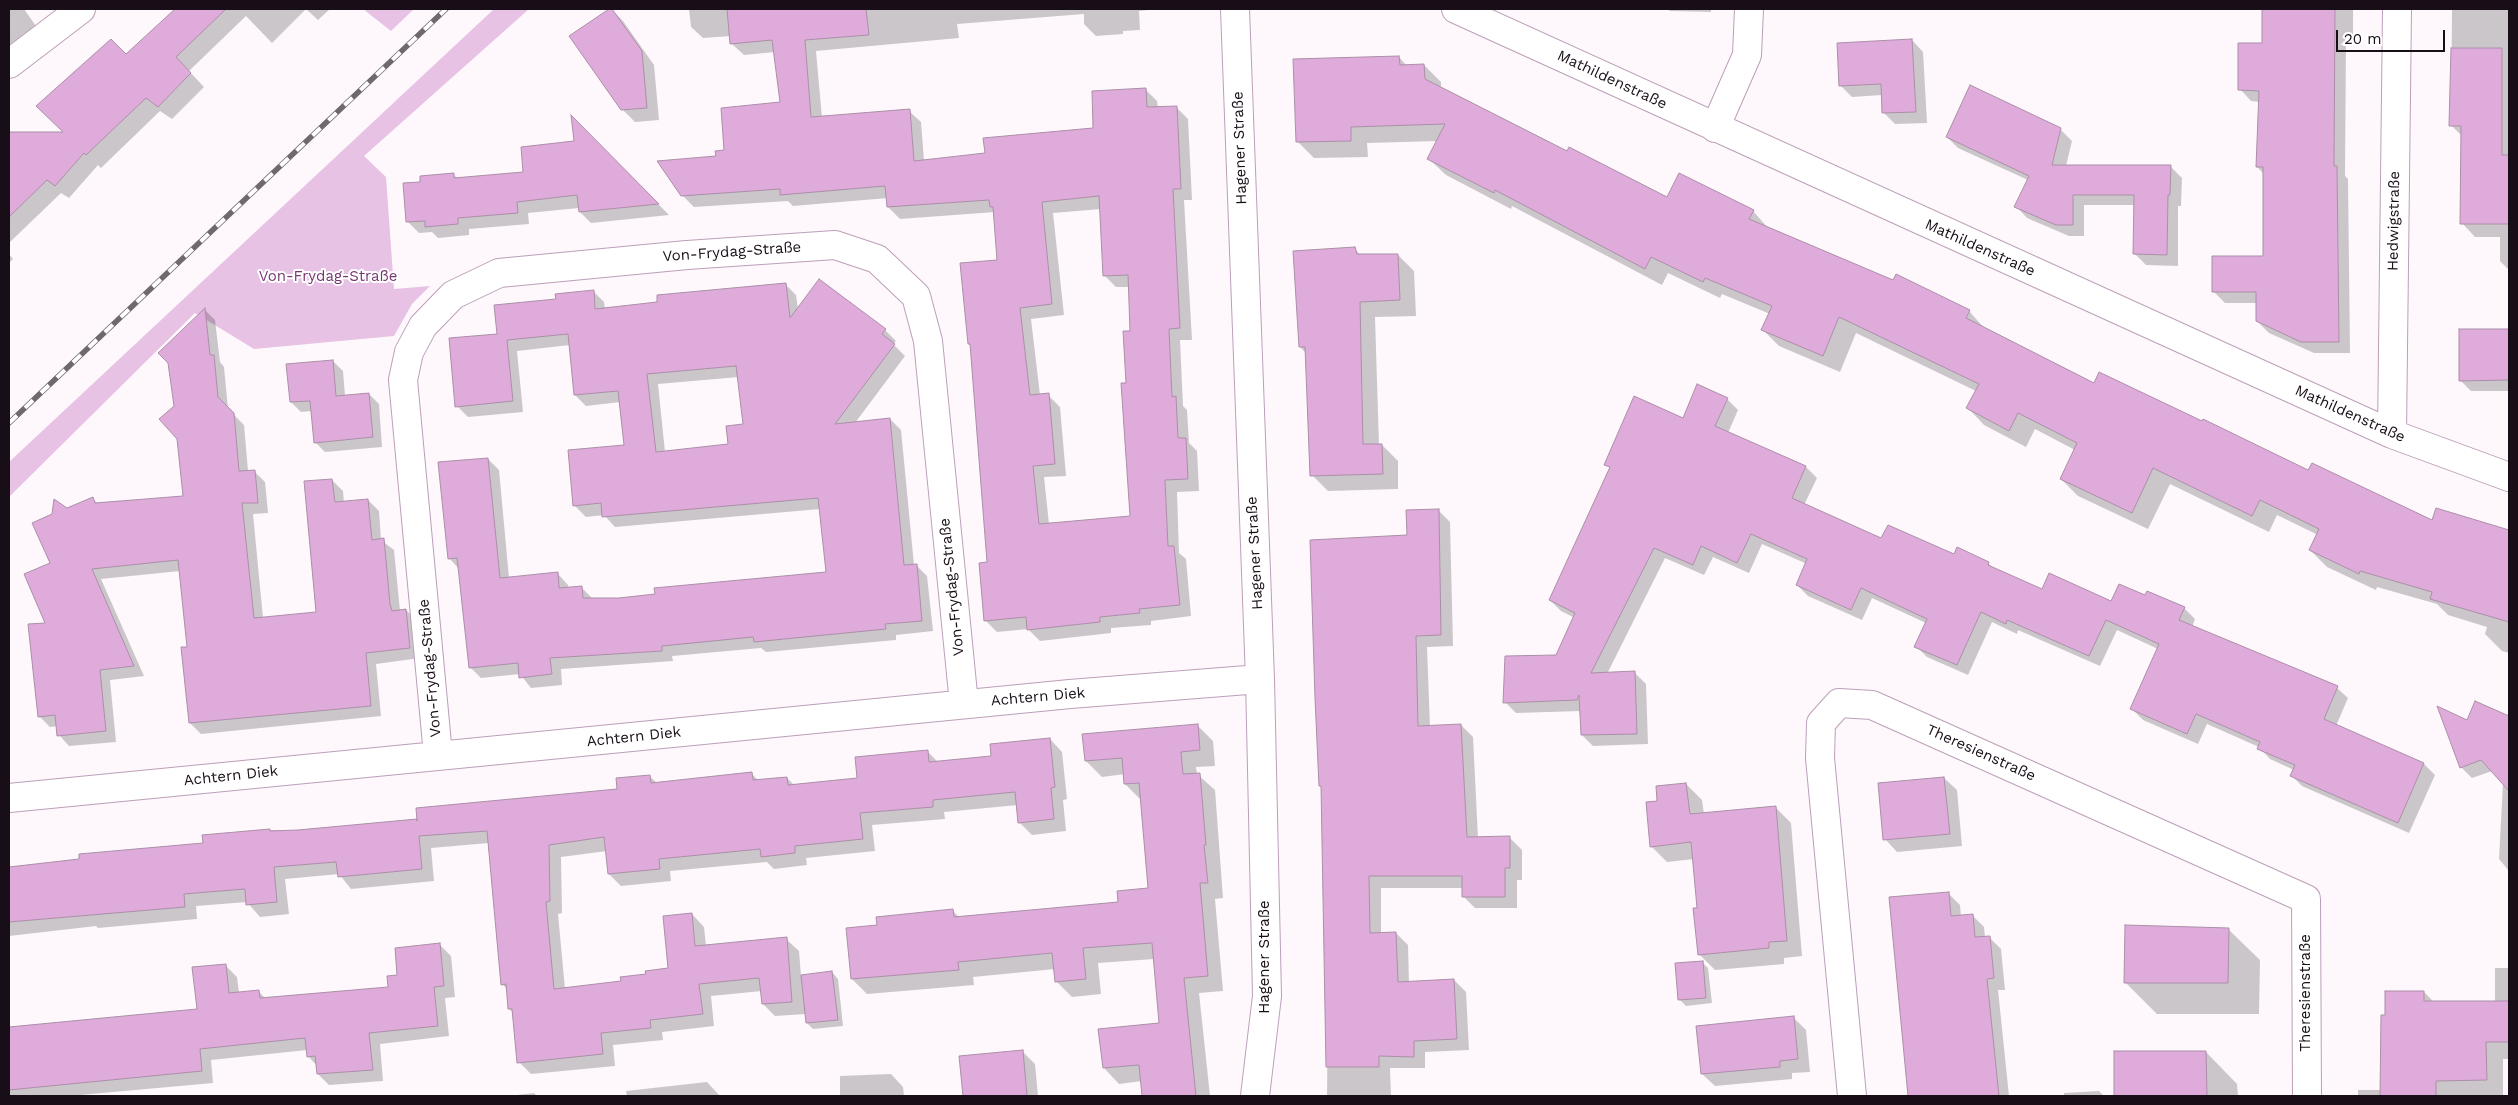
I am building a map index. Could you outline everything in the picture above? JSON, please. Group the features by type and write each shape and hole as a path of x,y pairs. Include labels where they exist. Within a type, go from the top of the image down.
{"street":[{"path":"9,64 81,9"},
{"name":"Hagener Straße","path":"1235,9 1260,679 1267,996 1255,1096"},
{"name":"Mathildenstraße","path":"1456,9 2392,434 2509,477"},
{"path":"1715,128 1747,55 1749,9"},
{"name":"Hedwigstraße","path":"2392,434 2397,9"},
{"name":"Von-Frydag-Straße","path":"438,755 403,380 409,352 423,326 453,296 499,272 687,255 835,245 877,259 916,296 928,341 964,704"},
{"name":"Achtern Diek","path":"9,798 964,704 1223,680 1260,679"},
{"name":"Theresienstraße","path":"1852,1096 1820,758 1821,723 1839,703 1872,705 2306,899 2307,1096"}],"green space":[{"path":"363,9 414,9 391,31"},
{"name":"Von-Frydag-Straße","path":"494,9 529,9 364,156 386,177 394,289 430,286 412,304 394,336 254,349 195,313 9,497 9,462"}],"building":[{"path":"175,9 226,9 176,57 191,73 158,107 146,98 86,155 84,153 55,186 47,180 9,217 9,132 63,132 36,106 111,39 126,54"},
{"path":"609,9 612,9 642,51 647,108 621,110 569,36"},
{"path":"727,9 866,9 869,35 805,40 811,117 910,109 914,161 985,153 983,138 1093,128 1092,91 1146,88 1147,107 1177,106 1181,189 1173,189 1180,328 1169,329 1172,397 1176,396 1178,438 1186,438 1188,479 1165,480 1168,546 1174,546 1180,605 1139,609 1140,613 1100,617 1100,622 1027,630 1026,617 984,621 979,563 987,562 970,344 968,344 960,263 997,260 993,207 990,207 989,200 887,207 885,186 780,195 780,189 681,196 657,161 716,156 715,151 724,150 721,108 780,102 772,40 730,44","holes":["1099,196 1103,276 1128,275 1130,331 1123,331 1126,383 1121,383 1130,516 1039,524 1033,466 1055,464 1049,393 1030,395 1020,308 1052,304 1042,202"]},
{"path":"2262,9 2335,9 2334,166 2337,166 2339,342 2301,342 2256,321 2256,292 2212,292 2212,256 2263,256 2263,167 2256,167 2259,91 2238,90 2238,43 2262,43"},
{"path":"1912,39 1916,112 1882,113 1881,84 1839,86 1837,43"},
{"path":"2451,48 2502,48 2502,155 2509,155 2509,224 2460,224 2461,126 2449,126"},
{"path":"1399,56 1400,65 1424,64 1425,79 1567,151 1569,147 1667,197 1679,173 1754,210 1749,219 1893,280 1896,274 1970,310 1966,318 2094,383 2099,372 2202,421 2203,419 2308,470 2312,463 2432,520 2436,508 2509,530 2509,622 2430,599 2432,592 2360,571 2359,574 2309,550 2319,529 2260,500 2252,516 2153,468 2132,513 2060,479 2077,443 2018,413 2009,431 1966,408 1979,384 1839,317 1823,356 1761,330 1772,306 1705,278 1703,282 1651,257 1645,269 1495,190 1494,193 1427,159 1445,124 1351,127 1351,141 1296,142 1293,59"},
{"path":"1970,85 2061,128 2052,165 2171,165 2170,195 2168,195 2167,255 2133,254 2134,195 2073,195 2073,225 2056,225 2014,207 2029,176 1946,137"},
{"path":"571,115 659,204 579,212 577,195 517,202 518,213 458,218 458,224 425,227 425,221 406,222 403,183 420,182 420,176 454,173 454,178 523,172 521,147 574,141"},
{"path":"1355,247 1357,254 1398,254 1400,300 1360,302 1363,444 1382,444 1383,474 1310,476 1305,347 1299,347 1293,251"},
{"path":"819,279 886,329 882,334 895,344 835,424 890,418 904,565 917,564 922,621 885,624 886,629 754,642 753,637 662,646 662,651 550,658 552,674 519,678 518,663 469,668 457,558 448,559 438,462 488,458 500,578 558,572 559,588 582,586 583,598 619,598 655,594 654,588 826,572 818,498 602,517 601,503 573,506 568,450 624,445 618,391 574,395 568,334 507,340 513,401 455,407 449,338 497,334 494,305 556,299 555,294 594,290 595,309 657,302 657,295 786,283 790,318","holes":["736,366 743,424 726,426 728,444 656,452 647,374"]},
{"path":"205,308 210,355 214,355 218,397 234,413 239,471 255,470 258,503 242,503 254,618 316,612 304,481 332,479 335,502 368,499 372,540 384,538 390,604 392,611 406,609 410,648 366,653 371,706 189,723 181,647 187,647 178,560 92,569 134,666 100,670 106,731 57,736 55,715 38,717 28,624 45,623 24,574 50,563 32,523 52,514 54,499 67,508 93,497 95,503 183,496 177,439 159,419 174,406 168,363 158,353"},
{"path":"2459,329 2509,329 2509,380 2459,381"},
{"path":"333,360 336,396 369,393 373,437 314,443 310,401 290,402 286,364"},
{"path":"1697,384 1728,398 1715,426 1806,466 1792,498 1881,538 1888,525 1954,554 1957,547 1989,562 1988,565 2042,589 2049,573 2111,601 2119,584 2145,595 2147,591 2185,607 2179,620 2338,686 2324,719 2424,763 2398,823 2290,776 2295,765 2257,749 2260,742 2196,714 2187,734 2130,709 2159,644 2106,620 2089,656 2007,620 2006,624 1981,612 1957,665 1914,647 1927,619 1861,588 1851,610 1796,585 1807,559 1751,534 1737,563 1701,546 1693,565 1654,548 1591,673 1635,671 1637,734 1581,735 1579,695 1577,700 1503,703 1505,656 1556,655 1575,613 1549,600 1610,467 1604,465 1634,396 1683,418"},
{"path":"1439,509 1441,635 1416,636 1418,726 1461,724 1467,837 1510,836 1510,868 1505,868 1505,897 1462,897 1462,876 1369,876 1370,933 1396,932 1398,982 1454,979 1457,1039 1414,1041 1414,1057 1379,1056 1379,1067 1326,1067 1321,786 1319,786 1315,698 1310,540 1407,535 1406,510"},
{"path":"2475,701 2509,716 2509,791 2481,760 2460,768 2437,706 2467,720"},
{"path":"1198,724 1200,750 1181,752 1183,774 1200,773 1208,883 1200,883 1208,976 1184,978 1196,1096 1142,1096 1139,1065 1103,1068 1098,1029 1159,1023 1152,943 1083,948 1086,979 1055,982 1052,953 958,962 959,970 851,979 846,928 877,925 876,917 953,909 954,917 1118,902 1117,891 1148,888 1139,783 1124,784 1122,758 1085,761 1082,734"},
{"path":"1050,738 1055,787 1051,788 1054,819 1018,823 1015,792 933,800 933,807 860,813 863,839 795,846 795,853 761,857 760,849 659,859 660,869 608,874 604,837 549,845 550,901 546,902 554,989 621,981 620,977 646,974 645,971 668,968 663,916 692,913 695,946 787,937 792,1002 762,1004 759,978 699,984 703,1014 650,1020 651,1028 601,1033 603,1054 517,1063 512,1009 508,1009 506,984 501,985 487,831 419,836 422,869 338,877 336,862 274,867 277,902 246,905 245,889 184,894 185,907 9,922 9,867 79,859 79,854 203,843 202,835 270,829 270,831 298,830 417,819 416,808 617,789 616,778 650,775 651,783 752,772 753,780 787,777 788,785 857,778 855,757 928,750 929,762 991,756 990,744"},
{"path":"1944,777 1950,834 1883,840 1878,783"},
{"path":"1686,783 1690,814 1776,806 1787,941 1769,942 1769,948 1698,955 1693,908 1697,908 1691,842 1650,847 1646,802 1657,801 1656,786"},
{"path":"1949,892 1951,916 1973,914 1975,937 1990,936 1994,978 1987,979 1999,1096 1908,1096 1889,897"},
{"path":"2125,925 2229,928 2228,983 2124,983"},
{"path":"440,943 444,986 434,987 438,1026 369,1033 373,1070 317,1074 315,1056 307,1057 305,1038 200,1049 202,1071 9,1090 9,1027 197,1009 192,967 226,964 229,993 259,990 260,998 388,987 387,976 397,975 395,948"},
{"path":"1703,961 1706,998 1678,1000 1675,963"},
{"path":"832,971 838,1020 806,1023 801,975"},
{"path":"2385,991 2424,991 2424,1001 2509,1001 2509,1042 2486,1042 2487,1080 2436,1081 2436,1096 2380,1096 2381,1015 2385,1015"},
{"path":"1794,1016 1798,1059 1780,1061 1780,1067 1701,1074 1696,1026"},
{"path":"1023,1050 1027,1096 963,1096 959,1056"},
{"path":"2114,1051 2206,1051 2207,1096 2114,1096"}],"railway":[{"path":"9,423 446,9"}]}
